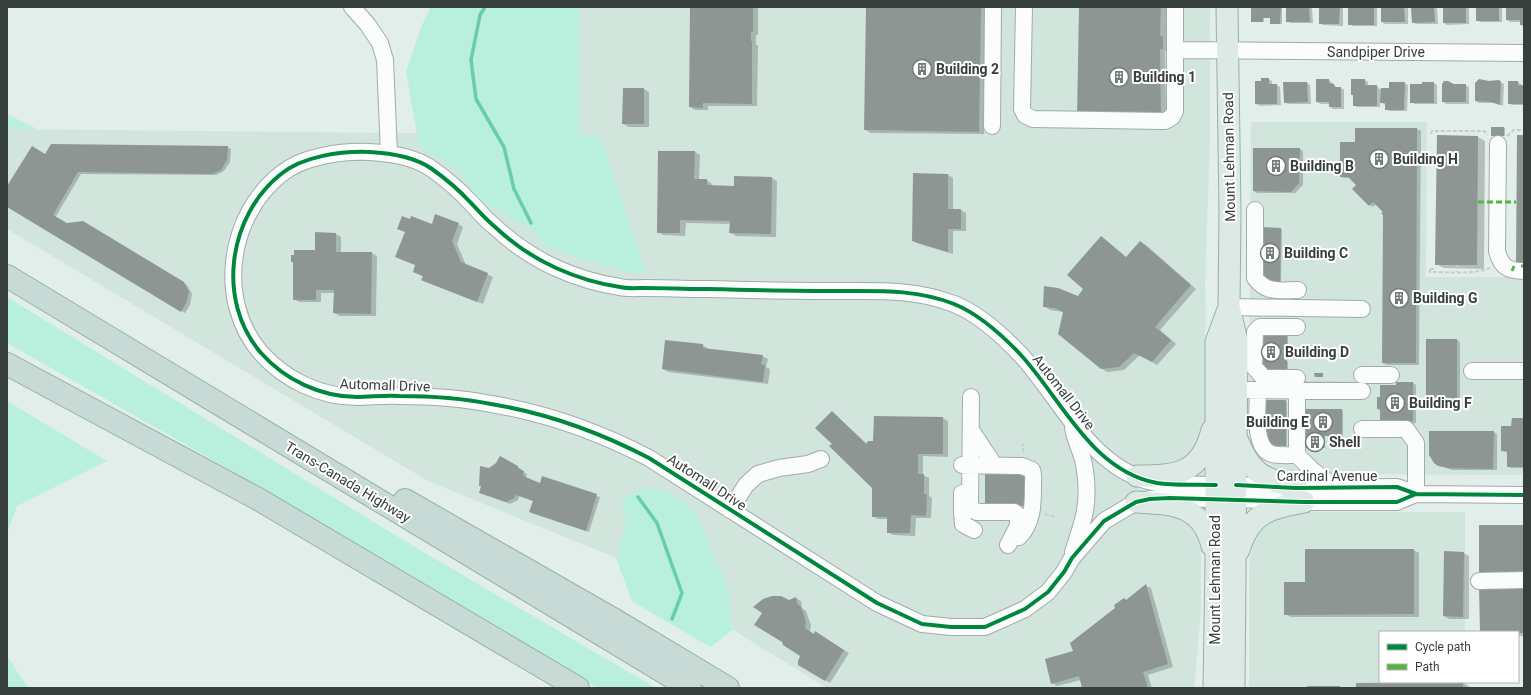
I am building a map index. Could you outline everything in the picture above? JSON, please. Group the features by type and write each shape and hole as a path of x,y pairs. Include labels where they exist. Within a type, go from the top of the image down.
{"highway":[{"name":"Trans-Canada Highway","path":"7,276 690,688"},
{"path":"122,344 267,420 613,619 728,688"},
{"path":"7,364 258,499 578,688"},
{"path":"258,499 428,607 549,688"}],"main road":[{"name":"Mount Lehman Road","path":"1226,492 1236,437 1237,341 1229,307 1230,213 1227,7"},
{"name":"Mount Lehman Road","path":"1229,307 1216,342 1216,418 1226,492 1226,562 1234,688"},
{"path":"1137,476 1179,474 1192,466 1208,445 1216,418"},
{"path":"1236,437 1243,453 1254,469 1269,480 1300,495"},
{"path":"1136,502 1175,507 1196,515 1202,521 1226,562 1256,518 1300,495"},
{"name":"Mount Lehman Road","path":"1214,688 1226,562"}],"street":[{"path":"352,7 368,25 380,43 385,60 389,154"},
{"path":"992,126 994,7"},
{"path":"1024,7 1022,109 1025,115 1033,119 1165,121 1172,117 1175,111 1175,7"},
{"name":"Sandpiper Drive","path":"1175,50 1524,53"},
{"path":"1498,144 1497,251 1500,261 1507,269 1512,271 1524,271"},
{"name":"Automall Drive","path":"354,151 389,154 405,157 426,164 448,180 494,226 528,252 556,268 585,279 621,288 887,291 922,294 957,305 989,325 1022,356 1073,423 1106,458 1123,470 1155,483 1226,492 1150,499 1136,502 1104,521 1072,558 1064,572 1048,592 1025,609 985,627 951,628 922,624 877,603 642,454 616,441 550,417 486,402 433,397 384,395 354,397 326,393 300,383 278,370 262,354 247,335 238,313 233,286 234,258 241,228 253,204 267,186 284,171 306,161 328,154 354,151"},
{"path":"1255,210 1255,278 1260,286 1269,290 1298,290"},
{"path":"1229,307 1362,309"},
{"path":"1297,384 1264,378 1254,367 1255,332 1260,327 1298,327"},
{"path":"1472,371 1524,371"},
{"path":"1236,390 1258,390 1297,384 1362,383 1391,375"},
{"path":"1297,384 1297,455"},
{"path":"1258,390 1258,434 1262,448 1271,454 1297,455 1312,470 1335,487"},
{"path":"970,465 1026,466 1033,473 1033,505 1031,515 1020,536 1008,545 1018,526 1018,515 1014,512 981,512 974,510 970,504 970,465 971,397 962,404 970,465 962,513 963,524 974,530"},
{"name":"Automall Drive","path":"1072,558 1084,517 1086,503 1083,458 1073,432 1073,423"},
{"path":"1362,429 1406,429 1416,442 1416,494"},
{"path":"971,430 994,465"},
{"path":"730,510 746,486 758,474 779,468 808,464 821,459"},
{"name":"Cardinal Avenue","path":"1300,495 1335,487 1397,487 1416,494 1524,495"},
{"name":"Cardinal Avenue","path":"1226,492 1300,495 1398,502 1416,494"},
{"path":"1479,581 1524,580"}],"path":[{"path":"1432,134 1432,131 1484,131 1498,144 1514,130 1524,130"},
{"path":"1434,268 1430,268 1430,272 1482,271 1493,267 1500,261"},
{"path":"1457,265 1457,272"}],"shaded area":[{"path":"580,7 1210,7 1210,141 1205,282 1206,404 1201,547 1201,612 1194,688 827,688 733,630 727,585 623,498 626,527 616,558 428,481 7,229 7,129 578,135"},
{"path":"1251,122 1427,122 1426,277 1524,277 1524,475 1296,474 1274,468 1265,460 1254,445 1249,430"},
{"path":"1304,512 1465,512 1465,631 1379,631 1379,683 1465,683 1465,688 1249,688 1249,563 1253,543 1265,525 1275,517"}],"green space":[{"path":"431,7 580,7 578,135 601,136 647,274 634,273 602,266 545,246 537,233 483,202 456,168 419,146 406,71 422,25"},
{"path":"7,115 9,115 39,130 7,129"},
{"path":"7,297 408,543 656,688 598,688 260,487 7,343"},
{"path":"7,401 107,461 17,506 7,533"},
{"path":"655,488 680,499 695,513 699,519 727,585 733,630 710,647 632,601 616,558 626,527 622,498 644,489"},
{"path":"7,656 28,688 7,688"}],"building":[{"path":"690,7 753,7 753,32 751,32 752,104 703,103 703,108 689,107"},
{"name":"Building 2","path":"866,7 981,7 979,132 864,130"},
{"name":"Building 1","path":"1079,7 1161,7 1160,36 1163,36 1163,49 1160,49 1161,119 1077,115"},
{"path":"1251,7 1281,7 1280,24 1270,24 1270,18 1263,18 1263,22 1251,22"},
{"path":"1286,7 1309,7 1310,22 1286,22"},
{"path":"1319,7 1340,7 1339,24 1319,24"},
{"path":"1348,7 1374,7 1374,25 1348,25"},
{"path":"1381,7 1404,7 1405,22 1381,22"},
{"path":"1411,7 1434,7 1435,22 1412,23"},
{"path":"1443,7 1466,7 1466,23 1443,23"},
{"path":"1476,7 1499,7 1499,21 1476,21"},
{"path":"1506,7 1524,7 1524,25 1520,25 1520,20 1506,20"},
{"path":"1261,78 1269,78 1269,84 1277,84 1277,104 1255,104 1255,81 1261,81"},
{"path":"1316,79 1329,79 1329,83 1334,84 1335,87 1341,87 1341,107 1329,107 1329,102 1316,102"},
{"path":"1351,79 1365,79 1365,85 1377,85 1377,106 1353,106"},
{"path":"1479,79 1501,81 1500,105 1491,102 1475,101 1475,83"},
{"path":"1444,81 1454,84 1466,84 1466,102 1442,102 1442,84"},
{"path":"1508,81 1518,81 1518,85 1524,85 1524,104 1508,104"},
{"path":"1283,82 1307,82 1308,102 1284,103"},
{"path":"1389,82 1405,82 1404,110 1385,110 1385,103 1380,103 1381,88 1389,88"},
{"path":"1422,82 1434,82 1434,103 1410,103 1410,84 1422,84"},
{"path":"623,88 644,88 644,124 622,124"},
{"path":"1491,127 1504,127 1504,136 1491,136"},
{"path":"1355,128 1417,128 1416,363 1382,363 1383,215 1381,213 1383,212 1373,202 1369,206 1352,189 1356,185 1348,177 1340,177 1340,142 1355,142"},
{"path":"1437,135 1478,136 1477,265 1435,265"},
{"path":"1517,135 1524,135 1524,264 1516,264"},
{"path":"51,144 228,146 227,160 221,170 212,174 78,172 53,215 67,223 83,221 184,282 189,292 186,303 181,312 7,207 7,186 32,146 45,154"},
{"name":"Building B","path":"1253,148 1300,148 1299,183 1291,192 1253,191"},
{"path":"658,151 695,151 694,179 707,179 707,185 734,186 734,176 772,177 771,234 729,233 730,221 680,220 680,233 657,233"},
{"path":"913,173 948,174 948,209 961,209 961,229 948,229 948,252 912,241"},
{"path":"435,214 459,223 452,241 461,262 488,273 477,302 421,280 423,276 413,272 415,265 395,257 405,232 397,229 402,216 410,219 411,216 432,224"},
{"name":"Building C","path":"1259,227 1281,228 1280,285 1259,278"},
{"path":"315,232 336,233 336,252 372,252 371,314 333,313 334,290 316,290 316,300 293,300 293,262 291,262 291,255 294,255 294,250 315,250"},
{"path":"1101,236 1126,257 1140,241 1191,285 1155,327 1171,340 1152,362 1134,353 1119,367 1101,369 1058,334 1063,312 1055,308 1043,307 1044,286 1058,288 1078,296 1083,289 1067,275"},
{"name":"Building D","path":"1287,333 1287,345 1284,345 1284,360 1287,360 1287,375 1269,374 1258,365 1258,334"},
{"path":"1426,339 1457,339 1457,398 1426,397"},
{"path":"665,340 703,344 703,348 763,355 761,364 765,365 763,382 662,369"},
{"path":"1314,373 1323,373 1323,377 1315,377"},
{"name":"Building F","path":"1396,382 1413,382 1413,421 1380,421 1380,409 1377,409 1377,397 1380,397 1380,385 1396,385"},
{"path":"1265,400 1286,400 1286,446 1265,445"},
{"name":"Building E","path":"1305,409 1342,409 1342,436 1324,436 1324,448 1305,448"},
{"path":"832,411 866,444 868,441 873,441 874,416 943,417 943,454 918,454 918,474 924,474 924,494 927,494 926,516 911,515 910,533 887,533 887,517 872,517 872,488 829,446 832,444 815,428"},
{"path":"1512,418 1524,418 1524,467 1507,467 1507,451 1501,451 1501,426 1511,426"},
{"path":"1429,431 1494,431 1493,469 1448,468 1438,466 1429,455"},
{"path":"500,456 524,471 523,476 540,483 542,476 597,494 586,531 529,512 533,501 516,495 514,498 506,502 479,493 481,486 479,486 480,466 489,468 496,463"},
{"path":"985,471 1021,471 1021,474 1029,474 1029,506 1020,506 1020,509 985,506"},
{"path":"1479,525 1524,525 1524,572 1479,572"},
{"path":"1305,549 1414,549 1414,614 1284,615 1284,582 1305,582"},
{"path":"1444,551 1464,552 1463,617 1443,616"},
{"path":"1146,584 1168,664 1143,672 1148,688 1082,688 1079,676 1051,684 1045,659 1073,651 1070,643 1115,608 1114,605 1124,598 1126,600"},
{"path":"1479,588 1524,588 1524,633 1519,633 1519,631 1480,631"},
{"path":"772,596 781,596 789,600 796,597 797,604 801,607 804,615 806,622 805,628 814,634 815,631 844,650 825,681 798,665 800,656 783,645 782,642 754,625 762,613 753,607 763,599"},
{"path":"1356,683 1463,683 1463,688 1356,688"},
{"path":"1307,686 1340,686 1340,688 1307,688"}],"waterway":[{"path":"485,7 480,15 471,60 476,99 504,147 514,189 531,223"},
{"path":"638,497 657,523 682,593 672,619"}],"marked path":[{"path":"1478,202 1516,202"},
{"path":"1512,271 1514,266"}],"cycle path":[{"path":"1216,485 1157,483 1134,476 1114,464 1095,449 1020,354 981,319 954,304 940,299 911,293 897,292 623,288 596,282 564,271 531,255 501,232 457,189 437,173 418,161 402,156 347,152 323,156 300,163 281,174 263,192 249,212 240,235 234,260 234,285 238,309 247,332 261,353 271,363 292,379 317,390 344,396 422,396 480,402 552,418 592,432 649,458 877,603 922,624 951,627 985,627 1025,609 1048,592 1064,572 1072,558 1104,521 1136,502 1150,499 1170,498 1304,502 1397,502 1416,494"},
{"path":"1236,485 1296,488 1397,487 1416,494 1524,495"}],"place":[{"name":"Building 2","path":"922,69"},
{"name":"Building 1","path":"1119,77"},
{"name":"Building H","path":"1379,159"},
{"name":"Building B","path":"1276,166"},
{"name":"Building C","path":"1270,253"},
{"name":"Building G","path":"1399,298"},
{"name":"Building D","path":"1271,352"},
{"name":"Building F","path":"1395,403"},
{"name":"Building E","path":"1323,422"},
{"name":"Shell","path":"1315,442"}]}
